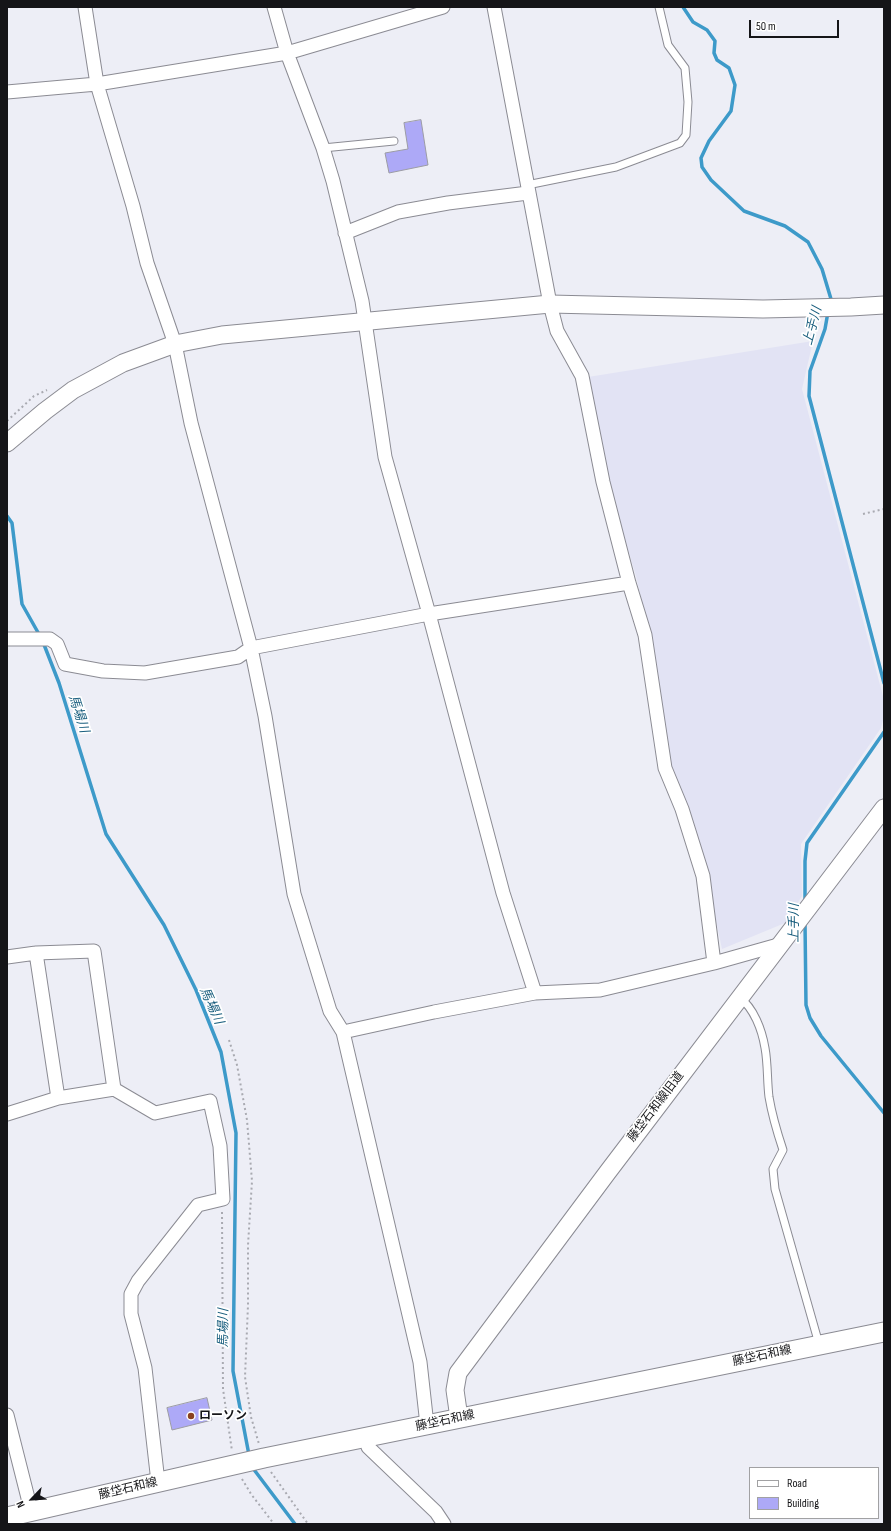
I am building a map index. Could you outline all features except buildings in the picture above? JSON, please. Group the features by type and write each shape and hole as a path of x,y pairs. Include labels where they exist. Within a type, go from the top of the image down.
{"main road":[{"name":"藤垈石和線","path":"7,1517 31,1510 260,1459 884,1332"}],"street":[{"path":"85,7 97,84 133,206 147,263 175,344 191,423 251,648 265,716 294,894 330,1011 343,1032 420,1362 427,1425"},
{"path":"274,7 288,53 323,148 362,301 385,457 429,614 503,893 535,993"},
{"path":"7,92 97,84 288,53 443,7"},
{"path":"494,7 528,189 548,285 550,304 557,331 582,376 603,482 629,583 646,635 666,768 682,809 703,876 714,963"},
{"path":"345,233 398,212 528,189"},
{"path":"7,443 45,411 88,381 123,363 175,344 222,335 550,304 763,309 884,305"},
{"path":"7,639 50,639 57,644 65,664 103,671 145,673 238,657 251,648 429,614 629,583"},
{"name":"藤垈石和線旧道","path":"459,1418 455,1390 458,1373 606,1173 778,945 884,808"},
{"path":"343,1032 434,1012 535,993 600,990 714,963 778,945"},
{"path":"7,957 36,953 94,951 114,1089"},
{"path":"36,953 58,1098"},
{"path":"7,1114 58,1098 114,1089 155,1113 210,1101 220,1146 223,1199 198,1206 138,1281 131,1294 131,1314 145,1368 158,1482"},
{"path":"7,1414 31,1510"},
{"path":"366,1437 368,1448 436,1512 444,1524"}],"lane":[{"path":"528,189 616,167 680,143 686,135 688,102 685,68 668,45 659,7"},
{"path":"323,148 394,141"},
{"path":"739,997 747,1003 755,1018 765,1048 769,1096 775,1127 783,1150 773,1169 776,1189 819,1345"}],"path":[{"path":"863,514 884,510"},
{"path":"229,1040 237,1066 247,1120 252,1181 248,1245 248,1305 245,1377 251,1417 260,1459 295,1504 308,1524"},
{"path":"223,1199 223,1389 234,1465 251,1494 274,1524"}],"shaded area":[{"path":"813,341 802,389 884,700 884,716 881,728 801,844 802,896 785,923 722,949 705,868 671,764 654,656 636,576 606,478 588,377"}],"waterway":[{"name":"上手川","path":"683,7 693,22 707,30 715,41 714,53 717,60 729,68 735,85 731,111 709,141 701,158 702,167 711,180 744,211 785,226 808,242 822,269 831,299 830,302"},
{"name":"上手川","path":"828,312 825,329 810,371 809,396 884,683"},
{"name":"馬場川","path":"7,516 12,523 22,604 40,636"},
{"name":"馬場川","path":"43,642 59,683 106,834 164,925 196,990 221,1052 236,1133 233,1371 249,1455"},
{"name":"上手川","path":"805,902 805,861 807,843 884,732"},
{"name":"上手川","path":"805,922 806,1005 810,1018 821,1036 884,1113"},
{"name":"馬場川","path":"252,1467 295,1524"}],"place":[{"name":"ローソン","path":"191,1416"}]}
